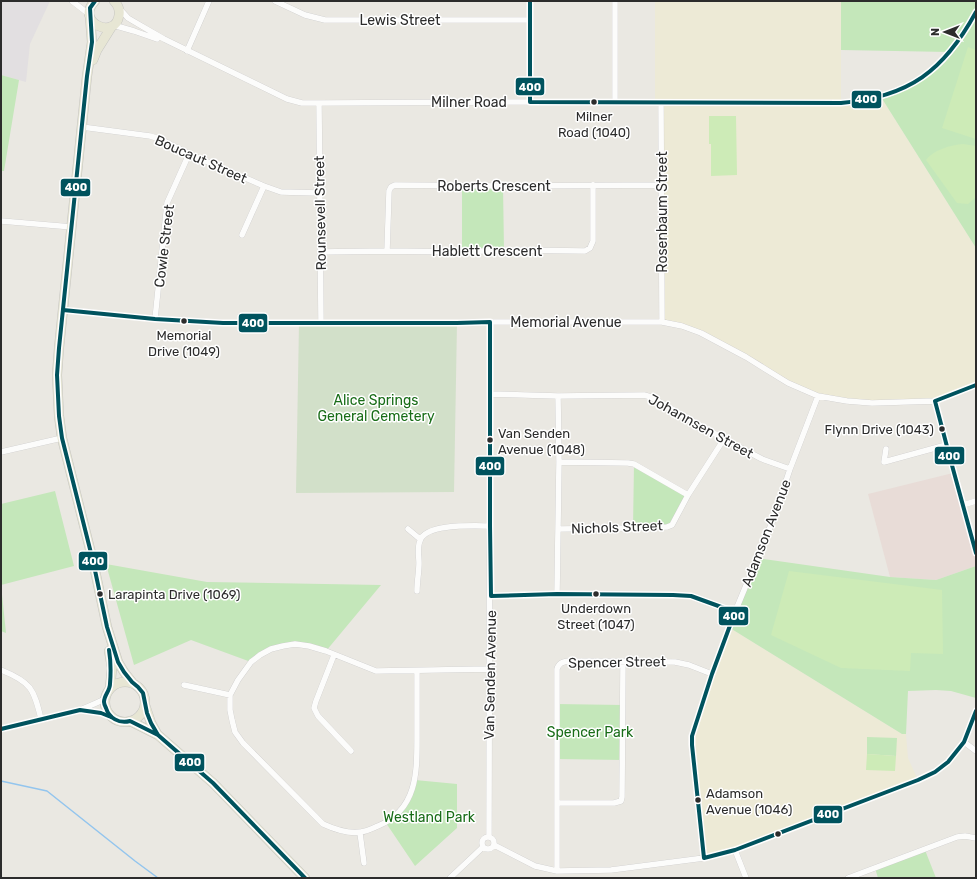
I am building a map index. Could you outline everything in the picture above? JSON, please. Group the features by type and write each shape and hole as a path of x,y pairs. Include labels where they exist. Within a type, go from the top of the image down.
{"main road":[{"path":"94,1 90,8 92,42 57,375 59,416 62,438 93,561 107,627 116,657 124,672 143,693 151,723 158,735"},
{"path":"86,93 90,71 97,50 112,26 119,18 120,14 117,4"},
{"path":"90,16 92,22 100,27 104,28 112,26"},
{"path":"93,561 111,663 110,688"},
{"path":"132,682 120,682 113,685 107,691 105,706 108,714 118,721 130,722 158,735 213,783 305,878"},
{"path":"130,722 140,716 145,705"}],"street":[{"path":"72,1 90,16"},
{"path":"187,51 209,1"},
{"name":"Lewis Street","path":"275,1 305,15 325,20 530,20"},
{"path":"530,1 530,102"},
{"path":"615,1 615,103"},
{"name":"Milner Road","path":"117,4 128,18 187,51 286,99 302,103 857,102 881,97 896,91 931,71 956,44 976,12"},
{"name":"Milner Road","path":"112,26 140,32 178,46"},
{"name":"Rounsevell Street","path":"319,103 321,323"},
{"name":"Rosenbaum Street","path":"661,103 662,322"},
{"name":"Boucaut Street","path":"82,127 150,136 160,139 189,154 281,192 319,192"},
{"name":"Cowle Street","path":"155,319 168,203 189,154"},
{"name":"Roberts Crescent","path":"387,251 388,191 395,185 662,185"},
{"path":"242,235 264,186"},
{"name":"Hablett Crescent","path":"320,252 462,252 504,250 585,251 590,248 593,241 593,186"},
{"path":"1,221 72,227"},
{"name":"Memorial Avenue","path":"63,310 155,319 223,323 662,322 682,326 701,333 746,357 788,383 818,396 872,404 935,401 976,385"},
{"name":"Van Senden Avenue","path":"489,837 489,669 491,596 490,322"},
{"name":"Johannsen Street","path":"490,394 558,396 644,395 652,397 724,439 762,459 790,469"},
{"path":"557,594 559,462 558,396"},
{"name":"Adamson Avenue","path":"704,858 692,736 712,674 735,612 773,520 790,469 818,396"},
{"path":"935,401 976,553"},
{"path":"1,452 62,438"},
{"name":"Nichols Street","path":"558,528 633,528 667,527 672,525 688,495 724,439"},
{"path":"886,449 884,462 946,445"},
{"path":"559,462 634,464 688,495"},
{"path":"963,505 976,501"},
{"path":"417,590 420,539 425,534 453,526 490,526"},
{"path":"408,530 420,539"},
{"path":"491,596 557,594 691,596 735,612"},
{"path":"417,671 417,762 415,780 406,805 397,815 386,823 366,831 360,833 351,832 323,824 243,743 235,732 230,710 230,695 238,680 251,662 260,655 271,649 283,646 295,644 309,646 326,651 376,671 489,669"},
{"path":"334,655 314,708 318,716 351,751"},
{"name":"Spencer Street","path":"557,870 556,704 558,665 562,662 569,661 675,662 689,665 712,674"},
{"path":"557,803 614,803 621,801 623,661"},
{"path":"1,670 26,683 37,700 41,719"},
{"path":"184,685 230,695"},
{"path":"1,729 80,710 105,698"},
{"path":"80,710 101,713 111,717"},
{"path":"483,847 482,840 489,837 493,840 494,845 535,866 557,870 611,870 704,858 736,850 918,780 935,772 948,762 964,742 976,711"},
{"path":"964,742 976,751"},
{"path":"360,833 364,864"},
{"path":"848,878 957,837 965,836 976,838"},
{"path":"483,847 490,849 494,845"},
{"path":"450,878 483,847"},
{"path":"736,850 746,878"}],"shaded area":[{"path":"1,1 50,1 30,44 26,82 1,75"},
{"path":"655,1 841,1 841,103 881,97 976,248 976,385 935,401 899,403 818,396 788,383 701,333 662,322 661,103 655,103"},
{"path":"953,473 976,553 976,566 936,580 890,577 868,494"},
{"path":"730,628 902,734 906,734 908,758 918,780 735,850 704,858 692,736"}],"green space":[{"path":"841,1 976,1 976,248 881,97 914,82 949,52 841,50"},
{"path":"968,47 976,50 976,139 942,128"},
{"path":"1,75 19,80 4,171 1,171"},
{"path":"709,116 736,116 737,175 711,176"},
{"path":"963,144 976,146 976,197 968,204 957,203 926,160 933,153"},
{"path":"462,186 503,186 504,250 462,252"},
{"name":"Alice Springs General Cemetery","path":"299,323 457,323 454,492 296,493"},
{"path":"634,464 688,495 672,525 633,528"},
{"path":"55,491 74,566 1,585 1,504"},
{"path":"757,558 890,577 936,580 976,566 976,698 951,691 908,691 906,734 902,734 730,628"},
{"path":"106,564 207,582 381,585 326,651 295,644 271,649 251,662 191,640 134,665"},
{"path":"789,571 942,590 943,654 911,653 910,671 841,668 771,635"},
{"path":"1,585 6,633 1,631"},
{"name":"Spencer Park","path":"556,704 623,705 623,760 557,759"},
{"path":"867,737 897,738 896,756 867,754"},
{"path":"867,754 896,756 895,771 866,770"},
{"name":"Westland Park","path":"415,780 457,784 457,828 415,866 386,823 397,815"},
{"path":"925,850 936,878 878,878 875,868"}],"waterway":[{"path":"1,781 47,791 158,878"}],"transit line":[{"name":"400","path":"95,1 90,8 92,42 87,76 59,348 57,375 59,416 62,438 93,561 107,627 118,662 132,682 143,693 147,713 158,735"},
{"name":"400","path":"530,1 530,102 841,103 865,100 886,95 905,87 922,77 937,65 951,50 964,33 976,12"},
{"name":"400","path":"63,310 155,319 223,323 490,322 491,596 557,594 691,596 735,612 712,674 692,736 704,858 735,850 918,780 935,772 948,762 964,742 976,711"},
{"name":"400","path":"976,385 935,401 976,553"},
{"name":"400","path":"109,650 111,667 110,684 104,702 109,715 118,721 130,721 158,735 213,783 305,878"},
{"path":"1,729 80,710 101,713 111,717"}],"place":[{"name":"Milner Road (1040)","path":"594,102"},
{"name":"Memorial Drive (1049)","path":"184,321"},
{"name":"Flynn Drive (1043)","path":"942,429"},
{"name":"Van Senden Avenue (1048)","path":"490,440"},
{"name":"Larapinta Drive (1069)","path":"100,594"},
{"name":"Underdown Street (1047)","path":"596,594"},
{"name":"Adamson Avenue (1046)","path":"698,800"}]}
